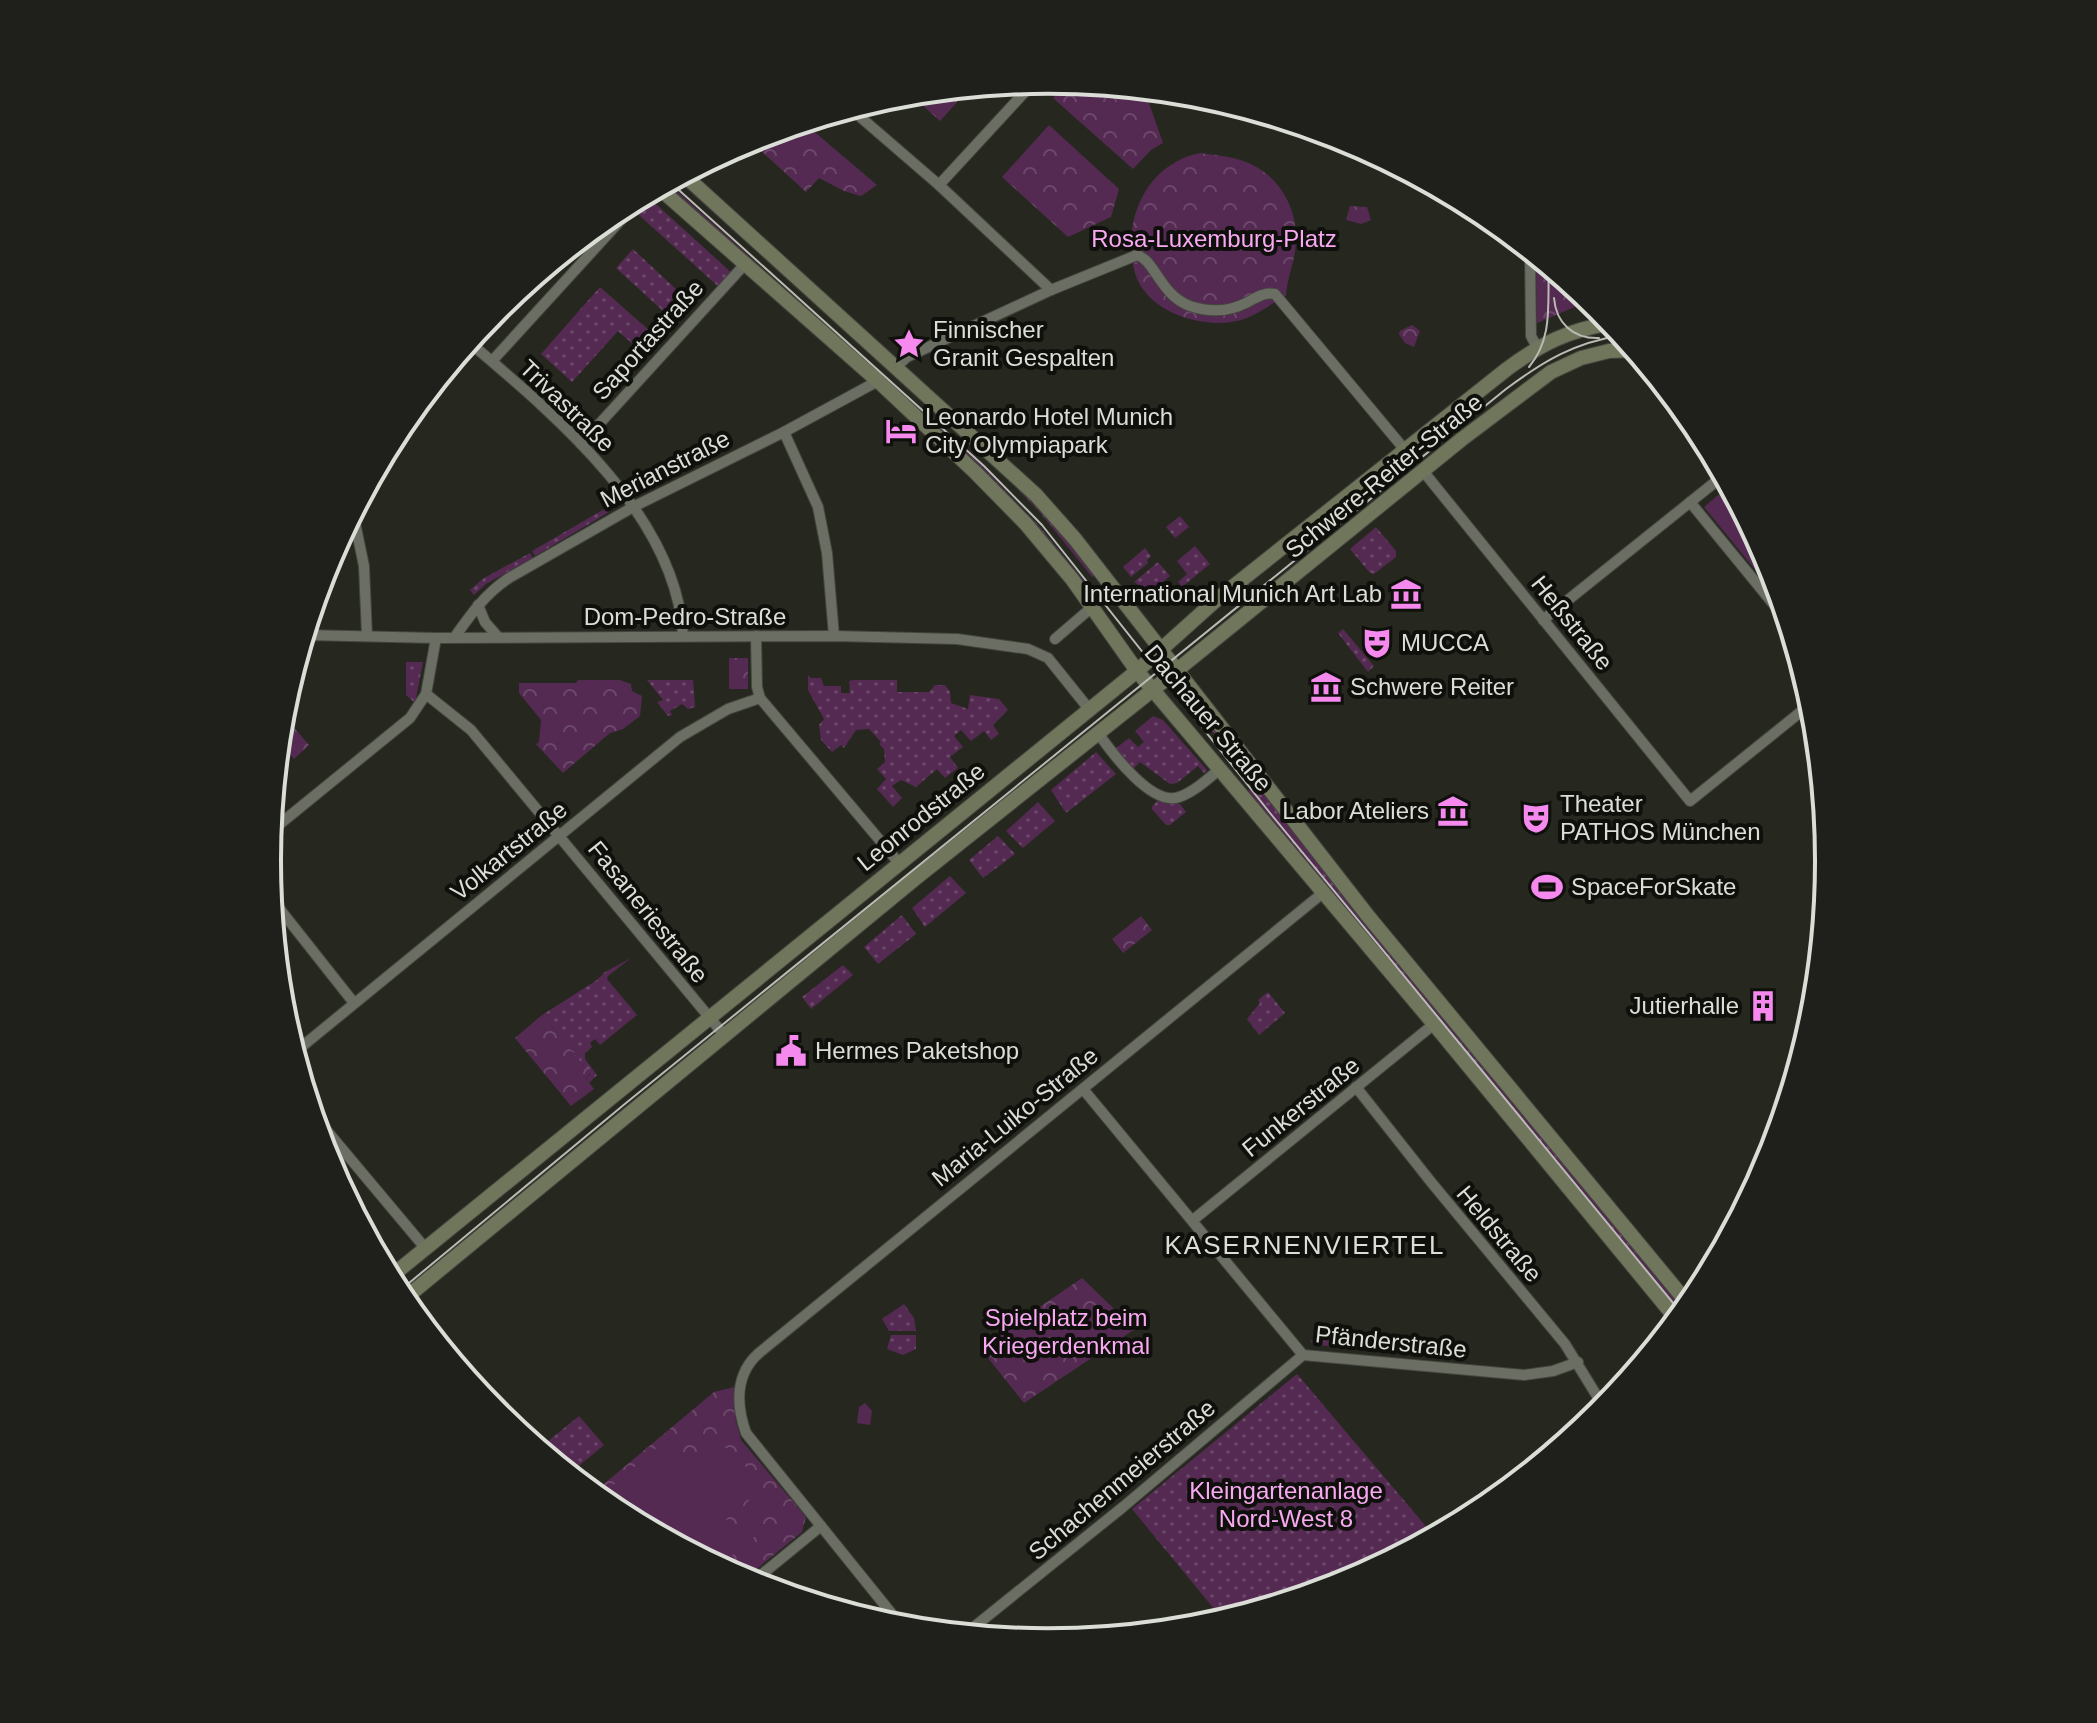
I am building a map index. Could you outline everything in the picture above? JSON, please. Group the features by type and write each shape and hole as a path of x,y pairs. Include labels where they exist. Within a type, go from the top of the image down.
{"main road":[{"name":"Dachauer Straße","path":"692,182 1036,495 1161,648 1368,916 1681,1296"},
{"name":"Dachauer Straße","path":"668,196 878,381 1026,524 1072,579 1137,671 1221,768 1670,1311"},
{"name":"Schwere-Reiter-Straße","path":"1161,648 1215,601 1537,347 1578,329 1597,326"},
{"name":"Schwere-Reiter-Straße","path":"1177,671 1423,471 1551,372 1581,358 1622,351"},
{"name":"Leonrodstraße","path":"399,1270 1137,671 1161,648"},
{"name":"Leonrodstraße","path":"413,1292 917,877 1177,671"}],"street":[{"path":"939,185 1022,95"},
{"path":"861,118 939,185 1051,290"},
{"path":"492,361 610,232"},
{"path":"897,366 907,357 1051,290 1132,255 1142,256 1166,289 1185,304 1213,311 1243,305 1266,293 1279,297 1405,450"},
{"name":"Saportastraße","path":"581,444 746,263"},
{"path":"1530,264 1531,336 1537,347"},
{"name":"Trivastraße","path":"477,349 581,444 635,506 671,581 681,611 683,636"},
{"name":"Merianstraße","path":"454,638 492,589 509,578 635,506 878,381"},
{"path":"784,432 818,507 827,553 834,636"},
{"name":"Heßstraße","path":"1423,471 1690,801 1801,712"},
{"path":"1543,620 1715,482"},
{"path":"1690,502 1769,599"},
{"path":"356,530 364,566 367,636"},
{"path":"478,605 485,622 498,637"},
{"path":"1089,709 1048,658 1054,641 1091,608"},
{"name":"Dom-Pedro-Straße","path":"316,635 957,639 1028,649 1048,658"},
{"path":"756,636 760,698 899,863"},
{"path":"283,822 410,718 426,694 436,638"},
{"name":"Fasaneriestraße","path":"426,694 471,730 708,1017"},
{"name":"Volkartstraße","path":"304,1045 680,737 728,709 760,698"},
{"path":"1098,733 1126,768 1155,793 1170,799 1181,797 1221,768"},
{"name":"Maria-Luiko-Straße","path":"821,1526 746,1433 738,1413 744,1370 759,1353 1324,892"},
{"path":"283,913 354,1003"},
{"path":"708,1017 724,1035"},
{"name":"Funkerstraße","path":"1193,1220 1434,1024"},
{"name":"Heldstraße","path":"1356,1087 1578,1362 1598,1397"},
{"name":"Pfänderstraße","path":"1083,1089 1303,1355 1524,1375 1553,1371 1578,1362"},
{"path":"333,1138 426,1249"},
{"name":"Schachenmeierstraße","path":"977,1625 1123,1507 1303,1355"},
{"path":"763,1574 821,1526 890,1612"}],"green space":[{"path":"1056,94 1148,101 1163,143 1151,150 1133,169 1053,98"},
{"path":"959,100 940,121 922,105"},
{"path":"1049,125 1119,189 1111,217 1068,237 1002,177"},
{"path":"814,131 877,185 861,196 819,178 806,192 760,150"},
{"name":"Rosa-Luxemburg-Platz","path":"1200,153 1238,159 1268,175 1286,197 1295,223 1295,251 1286,295 1237,321 1208,322 1177,315 1151,298 1141,287 1135,273 1132,235 1142,198 1165,169 1181,159"},
{"path":"684,186 998,467 1059,530 1096,575 1092,577 1038,510 997,468"},
{"path":"677,191 981,465 1040,527 1086,583 1083,584 1039,529 979,467 673,192"},
{"path":"655,203 734,275 721,289 637,214"},
{"path":"1350,206 1367,207 1371,220 1361,224 1346,220"},
{"path":"633,249 692,304 675,322 616,268"},
{"path":"1536,269 1577,306 1537,323"},
{"path":"600,287 660,340 646,356 618,331 572,382 541,354"},
{"path":"1412,325 1420,331 1414,347 1405,343 1399,334"},
{"path":"1721,493 1761,577 1704,507"},
{"path":"606,508 609,512 535,556 532,551"},
{"path":"1180,516 1189,527 1175,538 1166,527"},
{"path":"1376,527 1396,551 1396,557 1374,574 1350,549"},
{"path":"1195,546 1210,564 1182,587 1178,582 1187,574 1177,561"},
{"path":"1145,548 1151,556 1148,563 1131,577 1123,567"},
{"path":"530,553 533,558 486,584 474,595 470,590 484,578"},
{"path":"1158,562 1170,576 1164,581 1170,588 1163,594 1134,582"},
{"path":"1343,629 1374,666 1368,672 1338,633"},
{"path":"729,658 748,658 748,689 729,689"},
{"path":"406,662 423,662 415,703 406,695"},
{"path":"808,675 821,678 824,686 841,686 841,693 850,693 849,681 854,680 897,680 897,692 929,692 935,685 945,685 950,692 951,703 968,709 970,695 999,699 1008,710 993,725 999,734 991,740 984,731 971,741 961,730 954,736 963,747 950,757 958,768 945,778 937,769 916,787 901,780 892,786 902,798 893,807 877,789 886,779 877,769 885,762 881,742 869,729 856,730 844,748 841,745 832,752 821,740 819,725 824,719 808,690"},
{"path":"578,680 620,680 631,684 632,691 642,696 640,716 623,729 610,733 563,773 536,744 539,742 541,720 519,693 519,683 576,683"},
{"path":"647,680 693,680 695,707 688,709 682,704 670,711 672,715 668,716 657,702 663,700"},
{"path":"1182,693 1678,1300 1673,1307 1248,791 1255,785"},
{"path":"1153,716 1163,720 1207,770 1204,773 1198,766 1177,783 1170,784 1140,762 1133,769 1125,764 1115,749 1129,738 1138,747 1144,742 1135,731"},
{"path":"294,727 309,745 294,759 289,753"},
{"path":"1096,752 1116,774 1066,813 1051,790"},
{"path":"1158,800 1180,804 1186,812 1166,825 1151,808"},
{"path":"1038,802 1055,821 1023,848 1006,831"},
{"path":"998,836 1015,854 983,878 969,860"},
{"path":"950,876 966,893 925,927 912,908"},
{"path":"902,915 916,934 878,964 864,947"},
{"path":"1141,916 1152,930 1123,953 1112,939"},
{"path":"631,958 607,979 637,1015 600,1045 595,1039 590,1043 592,1047 585,1053 585,1059 597,1075 589,1083 586,1079 590,1074 542,1015"},
{"path":"843,965 853,975 811,1009 802,997"},
{"path":"1268,992 1285,1013 1259,1035 1247,1019 1260,1003 1258,1000"},
{"path":"542,1015 590,1073 586,1079 594,1089 571,1106 515,1038"},
{"name":"Spielplatz beim Kriegerdenkmal","path":"1082,1278 1135,1329 1024,1403 980,1348"},
{"path":"904,1304 914,1318 916,1331 889,1331 882,1319"},
{"path":"1332,1329 1342,1348 1310,1341"},
{"path":"891,1335 916,1335 916,1349 903,1355 887,1349"},
{"name":"Kleingartenanlage Nord-West 8","path":"1297,1374 1428,1528 1342,1571 1247,1603 1215,1610 1132,1509"},
{"path":"734,1387 735,1417 741,1440 806,1517 802,1532 754,1571 665,1526 602,1485 714,1392"},
{"path":"865,1403 872,1411 870,1425 857,1423 859,1407"},
{"path":"579,1416 604,1445 577,1467 546,1442"},
{"path":"687,1433 704,1438 731,1452 749,1472 757,1501 758,1519 765,1528 728,1559 665,1526 608,1490 676,1434","holes":["686,1444 708,1447 683,1469 668,1452","711,1448 736,1467 749,1495","749,1498 747,1523 739,1535 726,1519"]}],"tram line":[{"path":"678,190 984,466 1042,525 1270,813 1675,1305"},
{"path":"1529,367 1537,356 1546,331 1549,279"},
{"path":"1554,298 1558,315 1568,328 1581,336 1599,338"},
{"path":"408,1284 626,1103 1506,389 1561,354 1610,338"}],"place":[{"name":"Finnischer Granit Gespalten","path":"909,344"},
{"name":"Leonardo Hotel Munich City Olympiapark","path":"901,431"},
{"name":"International Munich Art Lab","path":"1406,594"},
{"name":"MUCCA","path":"1377,643"},
{"name":"Schwere Reiter","path":"1326,687"},
{"name":"Labor Ateliers","path":"1453,811"},
{"name":"Theater PATHOS München","path":"1536,818"},
{"name":"SpaceForSkate","path":"1547,887"},
{"name":"Jutierhalle","path":"1763,1006"},
{"name":"Hermes Paketshop","path":"791,1051"}],"district":[{"name":"KASERNENVIERTEL","path":"1305,1245"}]}
